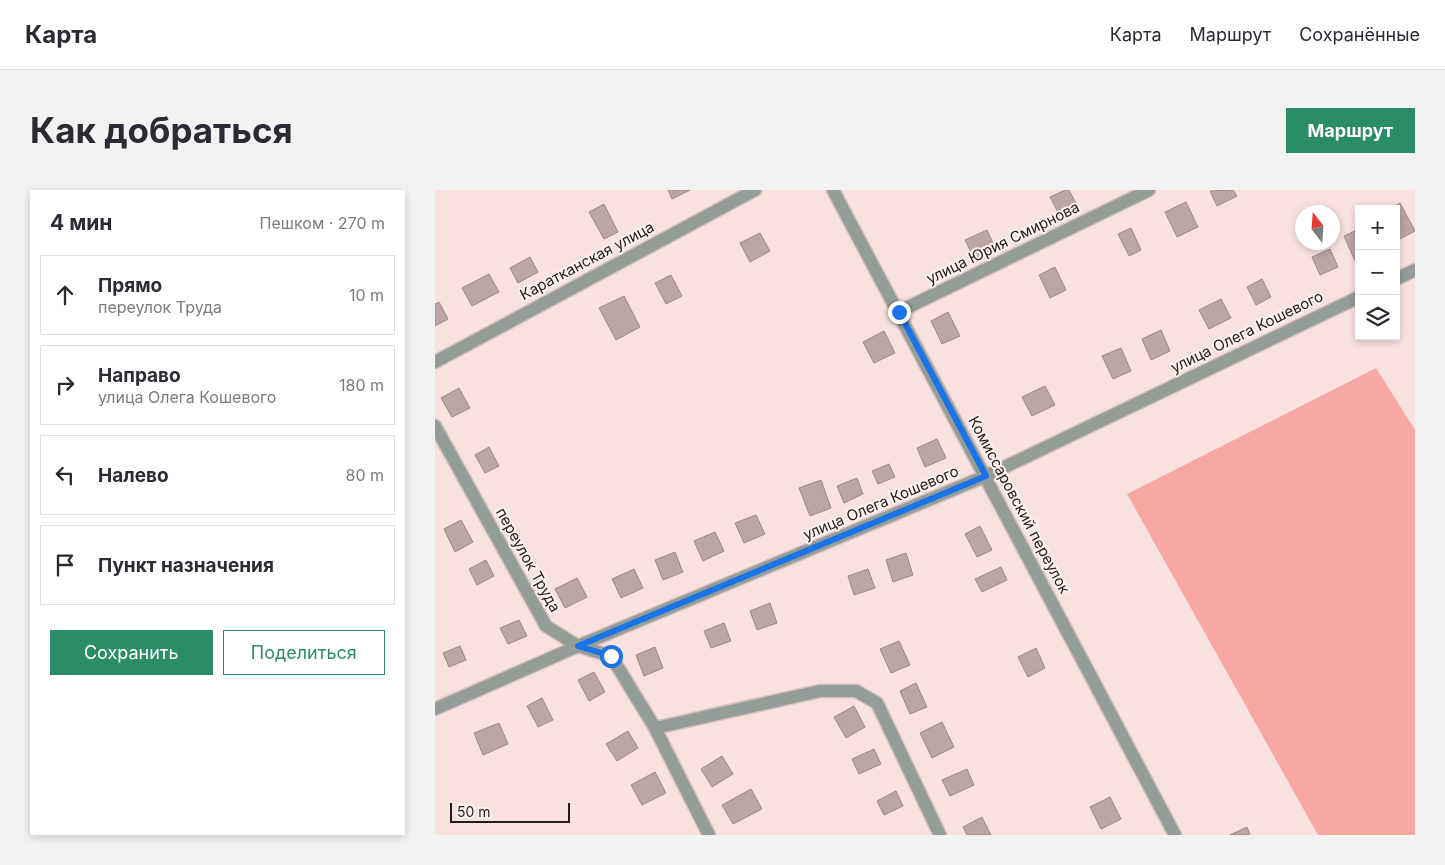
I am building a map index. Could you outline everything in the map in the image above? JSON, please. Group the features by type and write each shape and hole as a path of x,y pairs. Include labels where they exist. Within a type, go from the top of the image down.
{"street":[{"name":"Каратканская улица","path":"435,362 755,190"},
{"name":"Комиссаровский переулок","path":"833,190 1175,835"},
{"name":"улица Юрия Смирнова","path":"899,312 1149,190"},
{"path":"1400,276 1415,270"},
{"name":"улица Олега Кошевого","path":"435,709 578,646 986,476 1355,299"},
{"name":"переулок Труда","path":"435,426 546,626 578,646 611,656 655,728 709,835"},
{"path":"655,728 819,691 856,691 877,703 940,835"}],"shaded area":[{"path":"1376,368 1415,430 1415,835 1318,835 1127,494"}],"building":[{"path":"668,190 690,190 672,199"},
{"path":"1069,190 1078,207 1060,216 1050,197"},
{"path":"1233,190 1237,196 1217,206 1210,191"},
{"path":"1186,202 1198,227 1177,237 1165,212"},
{"path":"1400,203 1415,231 1400,239 1400,205 1396,205"},
{"path":"604,204 618,232 604,239 589,212"},
{"path":"1131,228 1141,250 1129,256 1118,234"},
{"path":"987,230 997,252 976,262 965,240"},
{"path":"1355,231 1355,261 1344,236"},
{"path":"760,233 770,251 750,262 740,243"},
{"path":"1330,250 1338,267 1320,275 1312,257"},
{"path":"530,257 538,272 518,283 510,268"},
{"path":"1055,267 1066,290 1050,298 1039,275"},
{"path":"489,274 499,292 472,306 462,288"},
{"path":"671,275 682,296 666,304 655,283"},
{"path":"1262,279 1271,297 1256,305 1247,287"},
{"path":"624,296 640,327 616,340 599,308"},
{"path":"1221,299 1231,318 1209,329 1199,310"},
{"path":"439,302 448,319 435,326 435,304"},
{"path":"948,312 960,336 942,344 931,321"},
{"path":"1161,330 1170,351 1151,360 1142,339"},
{"path":"884,331 895,353 874,363 863,342"},
{"path":"1121,348 1131,371 1113,379 1102,356"},
{"path":"1045,386 1055,405 1032,416 1022,397"},
{"path":"459,388 470,408 452,417 441,398"},
{"path":"937,439 946,458 925,467 917,448"},
{"path":"489,447 499,466 485,473 475,455"},
{"path":"889,464 895,477 878,484 872,471"},
{"path":"857,478 863,494 844,503 837,486"},
{"path":"821,480 831,508 810,516 799,488"},
{"path":"756,515 765,534 744,543 735,523"},
{"path":"461,520 473,542 455,552 444,529"},
{"path":"980,526 992,550 977,557 965,534"},
{"path":"715,532 724,551 703,561 694,541"},
{"path":"675,552 683,572 663,580 655,560"},
{"path":"906,553 913,575 893,582 886,560"},
{"path":"486,560 494,576 477,585 469,569"},
{"path":"1001,567 1007,580 982,592 975,579"},
{"path":"634,569 643,588 621,598 612,579"},
{"path":"868,569 875,588 854,595 848,576"},
{"path":"577,578 587,597 565,608 555,589"},
{"path":"770,603 777,623 757,630 750,611"},
{"path":"519,620 527,636 508,644 500,628"},
{"path":"724,623 731,641 711,648 704,631"},
{"path":"899,641 910,665 891,673 880,649"},
{"path":"460,646 466,660 449,667 443,653"},
{"path":"655,647 663,668 644,676 636,655"},
{"path":"1036,648 1045,668 1028,677 1018,657"},
{"path":"594,672 605,692 589,701 578,680"},
{"path":"916,683 927,707 910,714 900,691"},
{"path":"542,698 553,720 538,727 527,706"},
{"path":"854,706 865,727 846,738 834,717"},
{"path":"942,722 954,747 932,758 920,733"},
{"path":"499,723 508,744 483,755 474,733"},
{"path":"628,731 638,748 617,761 606,744"},
{"path":"874,749 881,764 859,774 852,759"},
{"path":"722,756 733,774 712,787 701,769"},
{"path":"967,769 974,785 950,796 942,780"},
{"path":"655,772 666,793 642,805 631,785"},
{"path":"751,789 762,809 733,824 722,805"},
{"path":"896,791 903,806 884,815 877,801"},
{"path":"1110,797 1121,819 1101,829 1090,807"},
{"path":"982,817 991,835 967,835 963,827"},
{"path":"1247,827 1250,835 1230,835"}],"route":[{"path":"611,656 578,646 986,476 899,312"}]}
